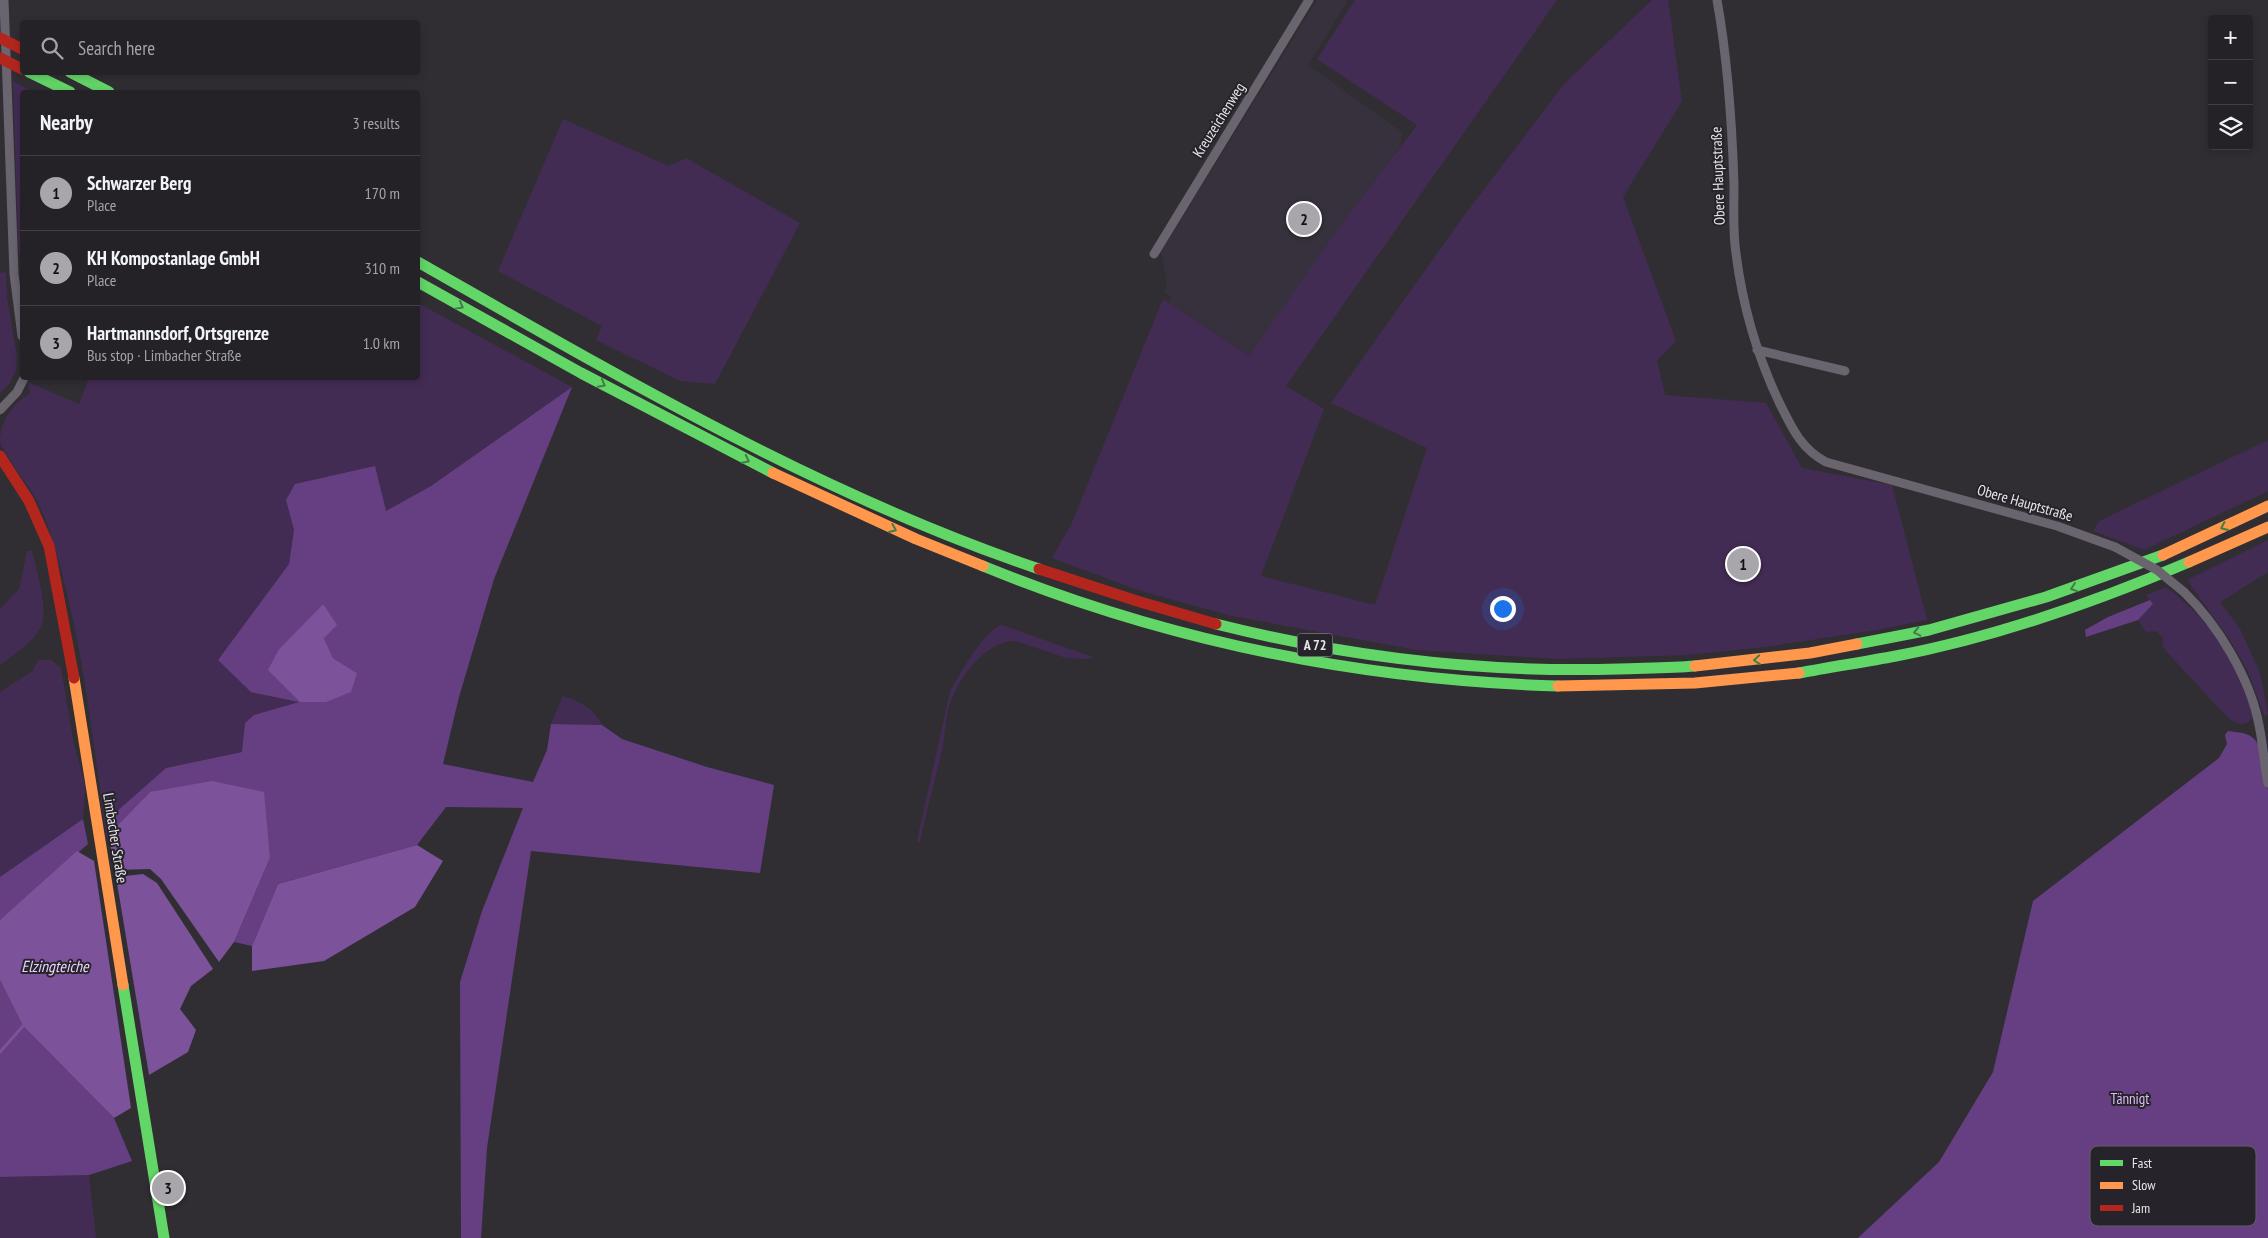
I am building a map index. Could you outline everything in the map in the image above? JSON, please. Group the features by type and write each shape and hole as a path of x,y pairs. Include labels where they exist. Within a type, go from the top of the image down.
{"main road":[{"path":"0,38 20,48"},
{"path":"0,58 20,68"},
{"path":"34,75 66,90"},
{"path":"76,75 105,90"},
{"name":"A 72","path":"420,263 714,424 872,501 966,541 1106,592 1185,616 1332,649 1413,660 1495,667 1632,669 1774,658 1833,649 1962,622 2075,588 2191,542 2268,506"},
{"name":"A 72","path":"420,283 704,439 869,519 954,555 1092,606 1233,647 1405,677 1491,685 1633,686 1776,675 1898,656 1975,636 2084,603 2200,558 2268,527"},
{"name":"Limbacher Straße","path":"0,456 29,501 49,546 67,635 164,1238"}],"street":[{"path":"4,0 14,274 20,320"},
{"name":"Kreuzeichenweg","path":"1154,254 1308,0"},
{"name":"Obere Hauptstraße","path":"1717,0 1725,43 1736,247 1744,298 1763,367 1795,434 1802,444 1818,458 1826,462 2057,526 2116,547 2157,570 2184,592 2200,609 2232,657 2253,704 2259,726 2268,783"},
{"path":"1757,350 1844,371"},
{"path":"0,410 17,392 23,380"}],"shaded area":[{"path":"1317,0 1348,0 1308,65 1402,132 1401,145 1249,356 1169,303 1171,296 1164,293 1167,284 1161,252"},
{"path":"1355,0 1557,0 1286,386 1324,409 1261,576 1375,605 1427,448 1331,403 1463,217 1565,83 1652,0 1668,0 1682,101 1623,197 1676,341 1657,361 1665,395 1766,403 1802,468 1892,485 1927,620 1765,647 1686,655 1558,659 1417,650 1232,616 1141,591 1052,558 1071,525 1163,299 1249,356 1336,232 1417,125 1317,59"},
{"path":"13,81 29,90 20,90 20,261"},
{"path":"563,119 669,166 686,158 800,223 715,384 680,381 596,340 602,326 498,271"},
{"path":"6,272 7,298 17,356 16,371 9,384 0,393 0,273"},
{"path":"420,304 572,387 431,486 386,511 286,500 294,530 289,564 218,660 300,702 255,715 245,723 242,752 166,768 107,820 111,832 107,840 80,654 64,581 44,516 36,499 0,442 2,427 13,407 30,394 28,382 79,404 88,380 420,380"},
{"path":"2268,440 2268,491 2144,550 2093,531 2099,521"},
{"path":"2268,540 2268,572 2220,602 2240,629 2260,673 2268,714 2265,717 2248,671 2228,637 2187,580"},
{"path":"27,551 32,551 41,588 44,608 42,624 29,642 0,665 0,609 19,589"},
{"path":"2166,587 2197,614 2221,644 2247,697 2253,717 2247,723 2241,724 2228,718 2166,651 2162,645 2163,637 2156,631 2146,632 2138,620 2153,605 2146,595"},
{"path":"1002,625 1093,657 1087,659 1066,658 1016,641 993,647 982,655 957,687 948,710 941,753 919,844 917,840 950,692 965,665 980,644 995,628"},
{"path":"38,660 51,660 61,668 73,740 85,785 83,819 0,877 0,692 33,671"},
{"path":"563,696 586,706 595,714 602,725 551,724"},
{"path":"89,1175 96,1238 0,1238 0,1177"}],"green space":[{"path":"572,387 494,579 459,697 443,764 533,782 547,750 551,724 602,725 622,739 707,767 774,785 760,873 531,851 487,1148 481,1238 461,1238 460,982 482,911 523,808 446,807 417,845 278,884 252,946 234,942 270,858 150,792 111,832 107,820 166,768 242,752 245,723 254,715 299,702 251,692 218,660 289,564 294,530 286,500 295,484 375,466 386,511 431,486","holes":["323,604 324,638 333,658 357,673 279,649"]},
{"path":"2150,600 2153,604 2138,620 2086,637 2085,630 2108,617"},
{"name":"Tännigt","path":"2228,731 2241,733 2249,735 2255,740 2258,744 2268,790 2268,1238 1858,1238 1939,1162 1993,1072 2033,901 2219,758 2227,744 2225,735"},
{"path":"83,819 88,844 0,920 0,877"},
{"path":"0,980 23,1026 114,1118 132,1161 89,1175 0,1177"}],"water":[{"path":"323,604 337,625 324,638 333,658 357,673 351,692 326,702 300,702 268,670 279,649"},
{"path":"212,781 264,792 270,858 234,942 219,962 161,879 150,869 115,870 109,839 111,832 150,792"},
{"path":"417,845 443,861 415,907 324,961 252,971 252,946 278,884"},
{"name":"Elzingteiche","path":"77,851 94,861 131,1108 114,1118 23,1026 0,980 0,920"},
{"name":"Elzingteiche","path":"143,874 157,883 213,969 191,986 180,1009 196,1030 188,1052 149,1075 116,877"}],"waterway":[{"path":"0,1052 23,1026"}],"traffic: fast":[{"path":"35,75 66,90"},
{"path":"76,75 105,90"},
{"path":"420,263 645,390 799,469 878,506 958,539 1039,569"},
{"path":"420,283 581,373 773,473"},
{"path":"1857,644 1929,630 2046,597 2163,555"},
{"path":"1799,673 1896,656 1971,639 2082,604 2189,562"},
{"path":"983,566 1123,616 1266,652 1338,665 1411,675 1484,682 1558,686"},
{"path":"1216,624 1315,646 1365,654 1467,665 1568,670 1695,666"},
{"path":"123,985 164,1238"}],"traffic: slow":[{"path":"773,473 916,539 983,566"},
{"path":"2163,555 2268,506"},
{"path":"2189,562 2268,527"},
{"path":"1695,666 1810,653 1857,644"},
{"path":"1558,686 1695,683 1799,673"},
{"path":"74,678 123,985"}],"traffic: jam":[{"path":"0,38 20,48"},
{"path":"0,58 20,68"},
{"path":"0,456 29,501 49,546 74,678"},
{"path":"1039,569 1216,624"}],"place":[{"name":"KH Kompostanlage GmbH","path":"1304,219"},
{"name":"Schwarzer Berg","path":"1743,564"},
{"name":"Hartmannsdorf, Ortsgrenze","path":"168,1188"}]}
